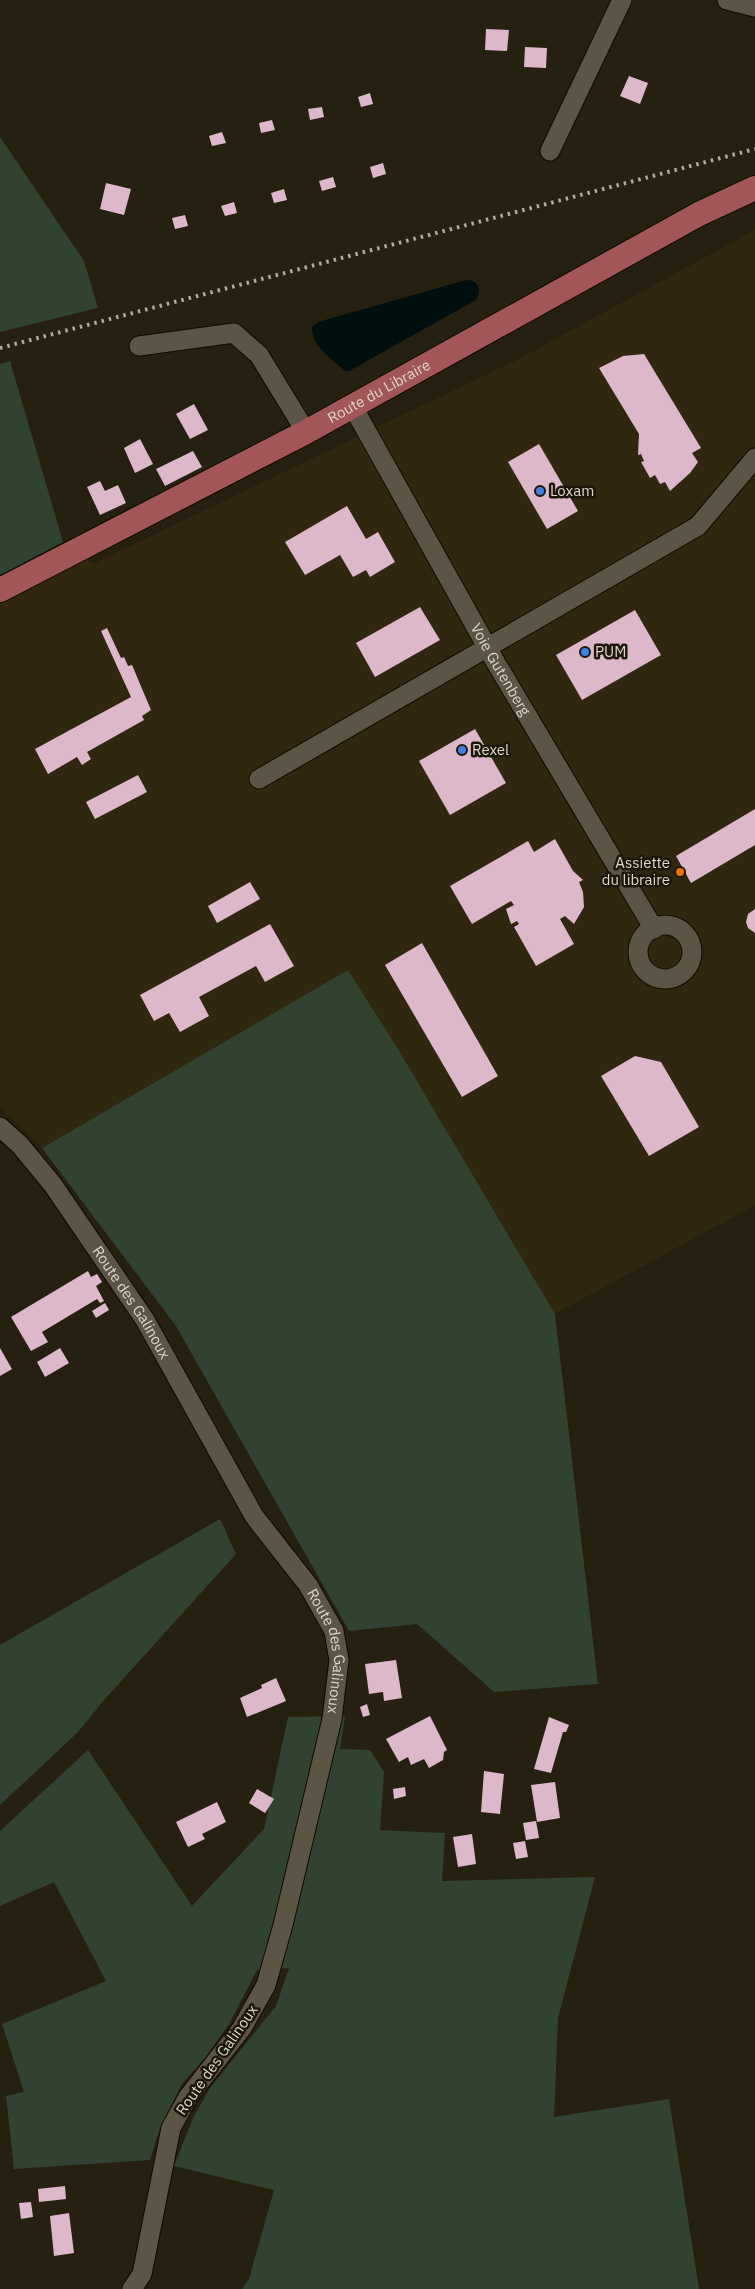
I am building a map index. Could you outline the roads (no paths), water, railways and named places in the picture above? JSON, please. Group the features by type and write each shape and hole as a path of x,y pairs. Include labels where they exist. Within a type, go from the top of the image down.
{"main road":[{"name":"Route du Libraire","path":"0,590 353,407 699,214 755,188"}],"street":[{"path":"550,151 622,0"},
{"path":"727,0 755,7"},
{"path":"139,346 234,333 259,355 306,432"},
{"name":"Voie Gutenberg","path":"353,407 488,648 654,928"},
{"path":"259,779 698,526 755,458"},
{"name":"Route des Galinoux","path":"0,1127 20,1145 53,1185 145,1320 254,1516 308,1585 334,1631 339,1660 332,1719 283,1925 266,1985 242,2028 188,2097 171,2128 142,2274 132,2289"}],"railway":[{"path":"0,348 755,149"}],"place":[{"name":"Loxam","path":"540,491"},
{"name":"PUM","path":"585,652"},
{"name":"Rexel","path":"462,750"},
{"name":"Assiette du libraire","path":"680,872"}]}
